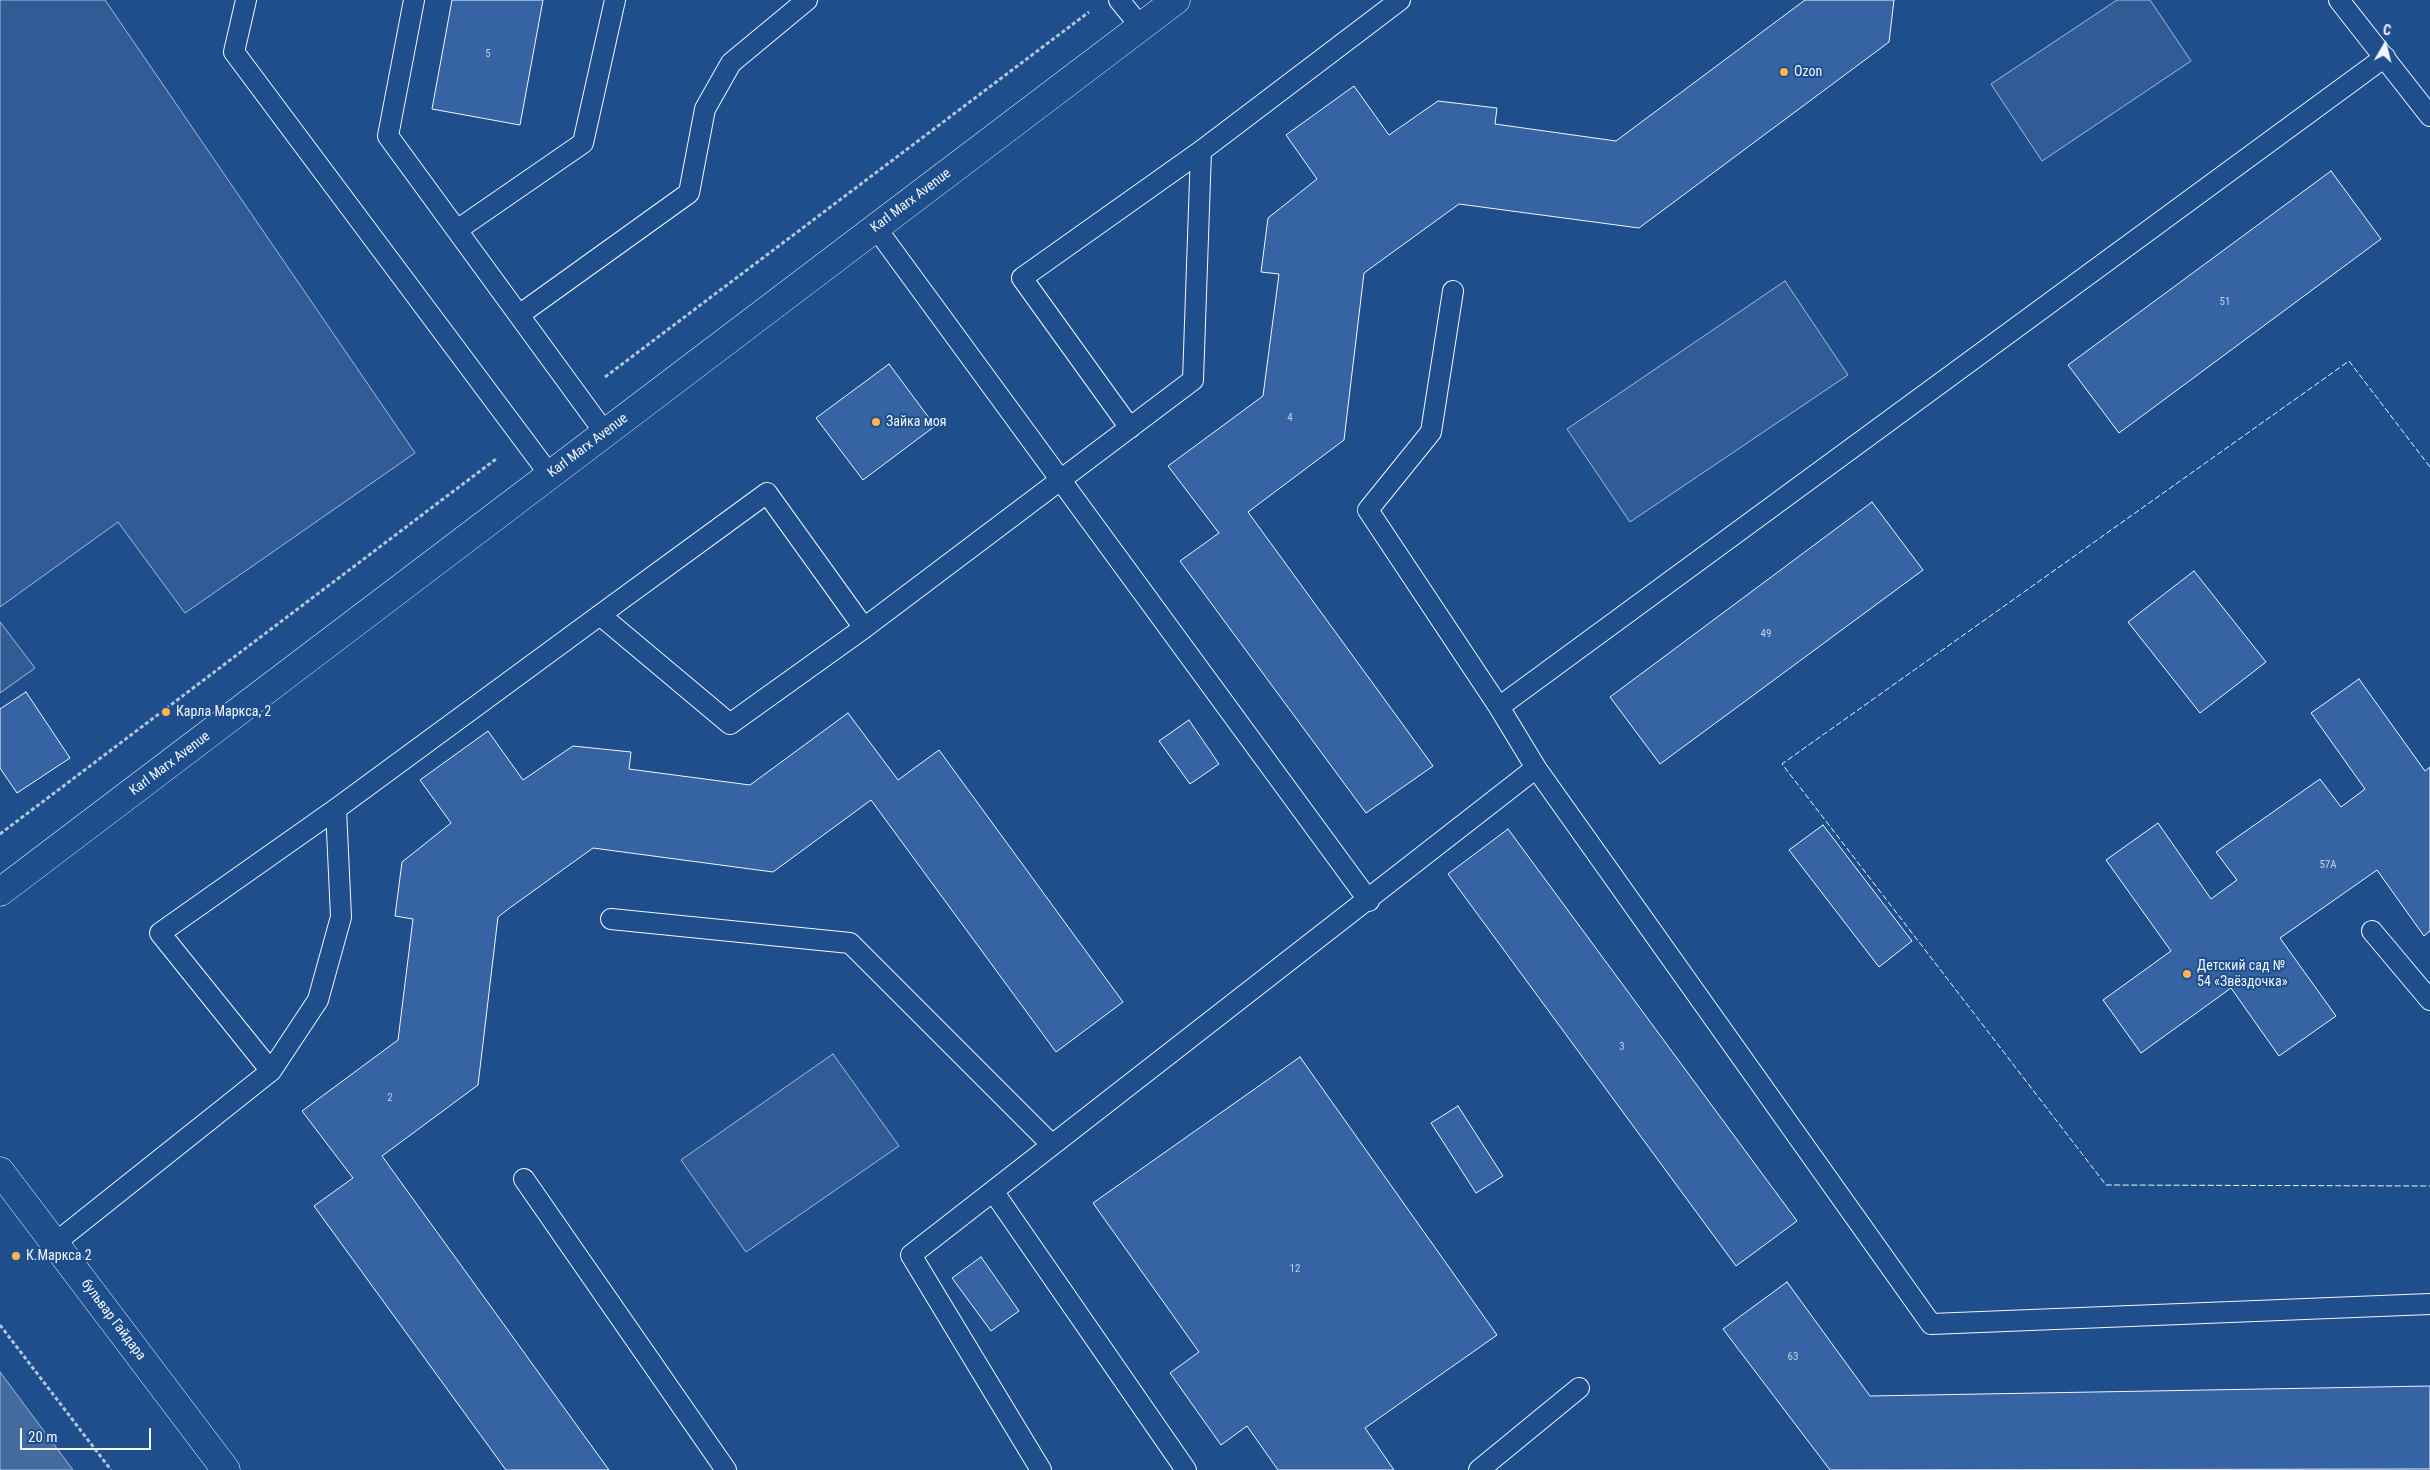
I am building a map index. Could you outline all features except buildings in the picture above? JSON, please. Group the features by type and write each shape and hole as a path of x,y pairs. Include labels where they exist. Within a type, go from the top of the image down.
{"street":[{"name":"Karl Marx Avenue","path":"0,892 1176,0"},
{"name":"бульвар Гайдара","path":"0,1170 226,1470"}],"lane":[{"path":"246,0 234,52 550,475"},
{"path":"414,0 388,136 605,433"},
{"path":"457,230 584,143 615,0"},
{"path":"519,315 689,194 705,109 731,63 807,0"},
{"path":"1119,0 1141,27"},
{"path":"1130,428 1022,278 1201,151 1400,0"},
{"path":"2339,0 2430,116"},
{"path":"1499,707 2385,57"},
{"path":"600,615 730,724 864,628 1193,380 1201,151"},
{"path":"876,228 1369,901"},
{"path":"1453,291 1431,432 1368,510 1499,707 1536,768 1931,1324 2430,1304"},
{"path":"270,1071 160,933 336,809 766,493 864,628"},
{"path":"1041,1470 911,1255 1369,901 1536,768"},
{"path":"55,1243 270,1071 318,1000 342,918 336,809"},
{"path":"611,919 850,943 1052,1145"},
{"path":"2372,931 2430,1000"},
{"path":"524,1179 726,1470"},
{"path":"993,1191 1186,1470"},
{"path":"1479,1470 1579,1388"}],"path":[{"path":"0,1325 111,1470"}],"shaded area":[{"path":"0,0 105,0 415,453 185,613 118,522 0,607"},
{"path":"2117,0 2150,0 2191,61 2042,161 1991,84"},
{"path":"1785,281 1848,375 1630,522 1567,429"},
{"path":"0,622 35,668 0,693"},
{"path":"833,1054 899,1146 746,1252 681,1160"},
{"path":"0,1372 73,1470 0,1470"}],"fence":[{"path":"2430,467 2349,361 1782,764 2106,1185 2430,1186"}],"place":[{"name":"Ozon","path":"1784,72"},
{"name":"Зайка моя","path":"876,422"},
{"name":"Карла Маркса, 2","path":"166,712"},
{"name":"Детский сад № 54 «Звёздочка»","path":"2187,974"},
{"name":"К.Маркса 2","path":"16,1256"}]}
